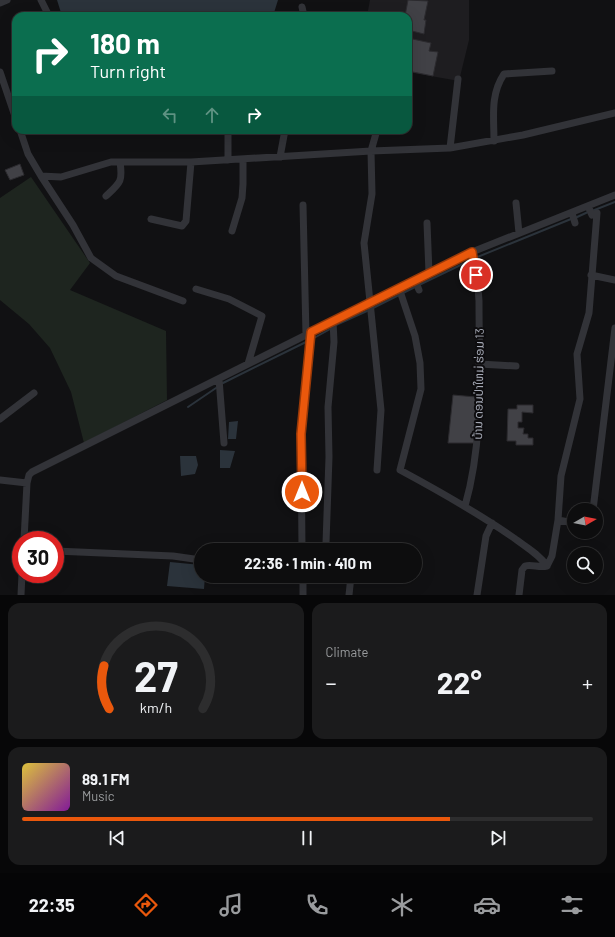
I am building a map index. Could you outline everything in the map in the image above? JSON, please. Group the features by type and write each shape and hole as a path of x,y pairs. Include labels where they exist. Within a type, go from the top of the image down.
{"street":[{"path":"0,3 7,0"},
{"path":"41,0 47,12"},
{"path":"302,7 303,12"},
{"path":"494,141 493,100 501,78 504,74 552,71"},
{"path":"0,75 12,103"},
{"path":"450,148 458,79"},
{"path":"41,176 61,177 111,162 191,162 371,151 450,148 523,135 615,113"},
{"path":"21,134 28,154 73,225 91,258 116,276 183,301"},
{"path":"228,134 228,160"},
{"path":"280,157 284,134"},
{"path":"376,134 371,151 372,194 364,243 381,410 377,470"},
{"path":"232,230 242,198 243,159"},
{"path":"106,196 121,179 120,162"},
{"path":"151,219 182,226 184,225 186,221 191,162"},
{"path":"24,531 27,483 29,475 32,472 308,334 333,326 370,302 417,285 430,273 473,256 519,233 574,218 591,211 615,195"},
{"path":"516,204 519,233"},
{"path":"302,205 308,334 301,434 302,543"},
{"path":"547,566 552,556 558,520 561,476 580,399 577,354 589,313 591,275 591,211"},
{"path":"427,222 430,273"},
{"name":"ບ້ານ ດອນປ່າໃຫມ່ ຮ່ອມ 13","path":"465,506 474,469 477,446 479,364 478,287 473,256"},
{"path":"591,275 615,280"},
{"path":"196,289 229,299 262,316 248,364"},
{"path":"400,292 415,336 420,363 421,389 400,470 465,506 492,523 541,557 547,566"},
{"path":"326,543 329,457 328,407 334,342 333,326"},
{"path":"594,503 615,328"},
{"path":"479,364 516,366"},
{"path":"219,378 224,443"},
{"path":"0,419 34,393"},
{"path":"0,480 27,483"},
{"path":"558,520 567,522"},
{"path":"476,595 486,536 492,523"},
{"path":"64,551 173,556 194,559"},
{"path":"519,595 522,570 525,566 529,564 542,567 547,566"},
{"path":"22,583 22,595"},
{"path":"303,583 303,595"},
{"path":"348,595 349,583"}],"shaded area":[{"path":"57,0 278,0 274,12 61,12"},
{"path":"370,0 469,0 469,40 459,81 412,73 412,12 368,12"},
{"path":"31,177 90,263 70,290 166,331 167,400 84,443 71,392 50,348 29,324 0,300 0,198"},
{"path":"238,421 236,439 228,439 229,422"},
{"path":"220,450 235,451 230,468 220,468"},
{"path":"180,456 196,456 198,465 195,474 181,476"},
{"path":"170,562 194,564 194,583 204,583 204,589 167,586"}],"building":[{"path":"408,0 428,1 424,20 426,20 424,34 412,31 412,12 406,12"},
{"path":"412,39 431,43 429,51 438,52 433,76 412,72"},
{"path":"20,164 24,175 10,180 5,170"},
{"path":"453,395 476,397 475,443 448,443"},
{"path":"517,405 533,405 533,413 522,412 522,422 518,422 518,428 524,428 523,434 528,434 528,438 533,438 533,445 516,445 516,441 507,441 508,409 517,409"}],"waterway":[{"path":"592,211 615,202"},
{"path":"575,218 588,212"},
{"path":"475,258 571,219"},
{"path":"419,285 471,260"},
{"path":"403,293 415,287"},
{"path":"373,308 399,295"},
{"path":"336,325 367,311"},
{"path":"314,338 332,328"},
{"path":"223,383 306,342"},
{"path":"188,407 216,388"}],"route":[{"path":"302,492 301,434 311,332 472,252 476,275"}]}
